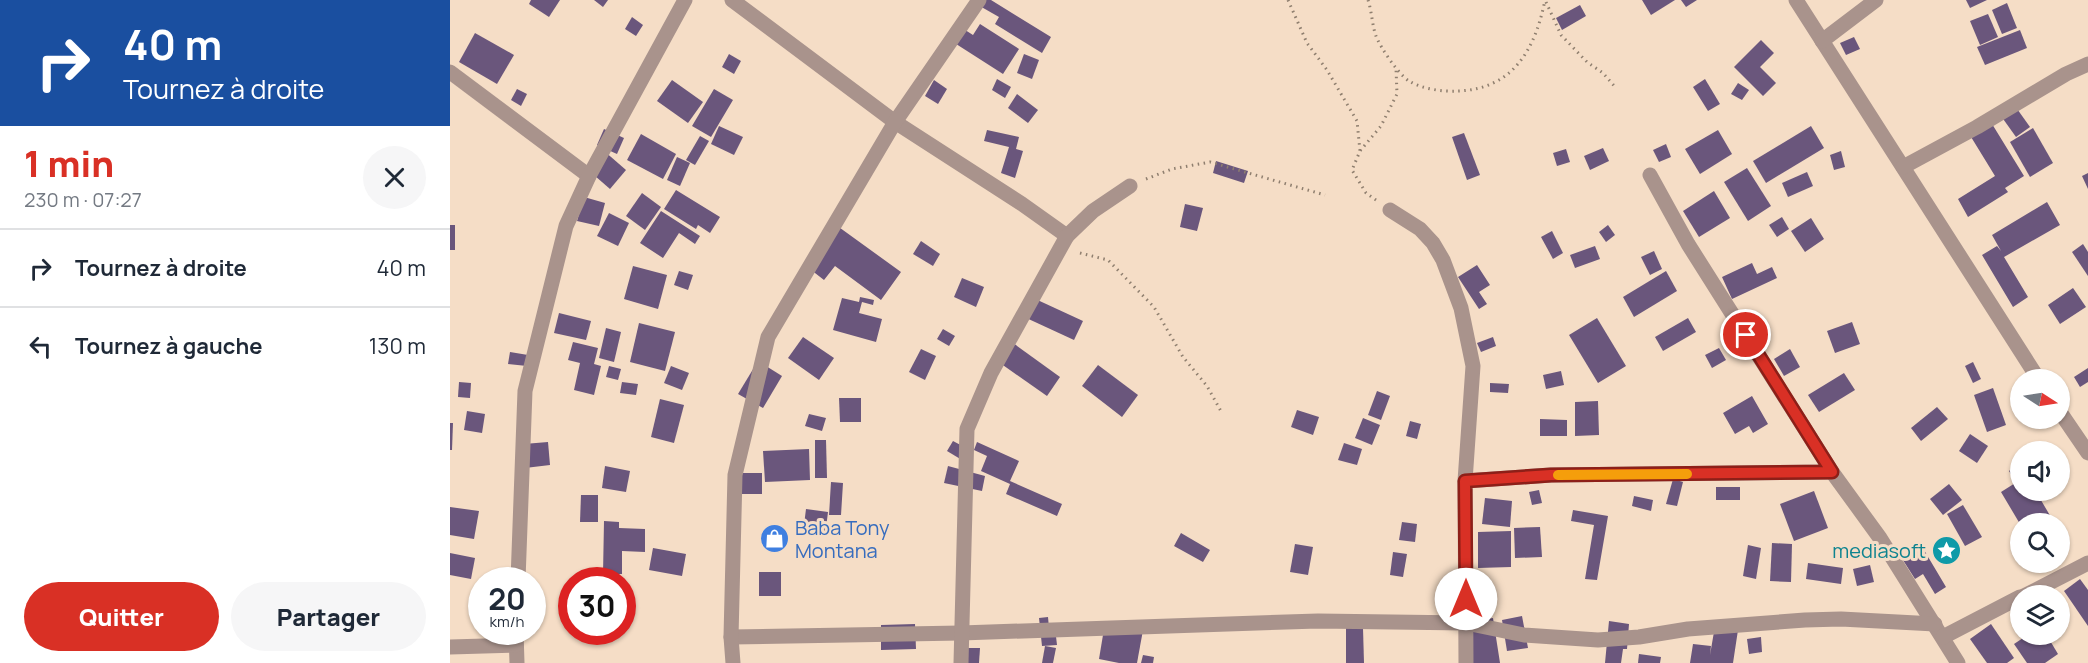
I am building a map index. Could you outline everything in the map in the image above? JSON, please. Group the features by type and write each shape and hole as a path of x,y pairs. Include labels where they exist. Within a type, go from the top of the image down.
{"street":[{"path":"518,567 525,391 566,226 589,176 685,0"},
{"path":"732,0 894,122 1022,204 1067,236"},
{"path":"733,663 731,637 735,475 768,337 894,122 980,0"},
{"path":"1796,0 2032,369"},
{"path":"1822,41 1876,0"},
{"path":"1903,167 2087,66"},
{"path":"450,72 589,176"},
{"path":"1650,175 1688,244 1832,472 1880,538 1958,663"},
{"path":"961,663 967,429 990,373 1067,236 1093,211 1130,186"},
{"path":"1390,210 1420,229 1433,243 1443,260 1461,308 1473,366 1465,481 1467,663"},
{"path":"2070,427 2088,453"},
{"path":"1465,481 1551,475 1832,472"},
{"path":"2044,585 2088,563"},
{"path":"1943,638 2010,602"},
{"path":"731,637 961,633 1318,621 1466,623 1524,634 1598,640 1639,637 1688,629 1804,620 1851,619 1935,624"},
{"path":"450,647 468,645"},
{"path":"516,645 517,663"}],"path":[{"path":"1288,0 1307,43 1328,70 1357,121 1360,151"},
{"path":"1368,0 1376,38 1396,68 1408,81 1450,92 1489,87 1507,76 1527,53 1542,16 1545,0"},
{"path":"1545,0 1561,35 1616,88"},
{"path":"1390,210 1366,194 1352,170 1360,151 1381,126 1396,94 1396,68"},
{"path":"1130,186 1172,169 1210,162 1325,195"},
{"path":"1080,254 1108,260 1154,307 1184,357 1207,386 1222,413"}],"building":[{"path":"531,0 560,0 549,17 529,4"},
{"path":"594,0 608,0 603,7"},
{"path":"981,0 991,0 1051,37 1042,53 995,24 999,17 978,5"},
{"path":"1642,0 1675,0 1651,15"},
{"path":"1681,0 1697,0 1686,7"},
{"path":"1966,0 1987,0 1970,8"},
{"path":"2007,3 2017,28 2002,34 1992,10"},
{"path":"1580,5 1586,16 1562,30 1556,18"},
{"path":"1988,14 1998,37 1980,45 1970,21"},
{"path":"632,17 643,25 636,36 625,29"},
{"path":"980,24 1019,49 1003,74 953,42 962,28 973,35"},
{"path":"2020,30 2027,48 1985,65 1977,47"},
{"path":"475,33 514,55 497,84 459,62"},
{"path":"1854,37 1860,49 1846,55 1840,43"},
{"path":"1761,40 1774,53 1760,67 1776,83 1763,96 1734,67"},
{"path":"729,54 741,61 734,74 722,67"},
{"path":"1024,54 1039,60 1032,79 1017,73"},
{"path":"997,79 1011,87 1005,98 992,90"},
{"path":"1705,79 1720,104 1708,111 1693,87"},
{"path":"672,80 703,102 688,123 657,101"},
{"path":"934,80 947,89 938,104 925,96"},
{"path":"1738,83 1749,90 1742,100 1731,94"},
{"path":"517,89 527,94 521,106 511,100"},
{"path":"714,89 733,100 711,137 692,126"},
{"path":"1017,94 1038,110 1028,123 1008,108"},
{"path":"2015,106 2030,127 2016,137 2001,116"},
{"path":"1989,119 2024,176 2005,188 2008,192 1968,217 1958,199 1995,176 1968,132"},
{"path":"719,126 743,137 734,155 711,144"},
{"path":"1811,126 1824,148 1766,183 1753,161"},
{"path":"2033,128 2053,163 2030,177 2010,142"},
{"path":"604,129 624,138 617,154 597,145"},
{"path":"987,130 1019,137 1016,149 1023,151 1015,178 1001,173 1009,147 984,141"},
{"path":"1718,130 1732,154 1700,174 1685,149"},
{"path":"1464,133 1480,175 1467,180 1452,137"},
{"path":"641,134 676,154 663,179 627,160"},
{"path":"700,136 709,141 695,165 686,160"},
{"path":"1666,144 1671,157 1659,162 1653,150"},
{"path":"1603,148 1609,161 1590,170 1584,156"},
{"path":"1566,149 1570,162 1557,166 1553,153"},
{"path":"603,150 626,170 610,189 587,169"},
{"path":"1841,151 1845,167 1834,170 1830,155"},
{"path":"677,157 690,163 680,186 667,180"},
{"path":"1216,161 1248,171 1244,183 1213,173"},
{"path":"1747,168 1771,206 1748,221 1724,182"},
{"path":"1807,172 1813,186 1788,197 1782,183"},
{"path":"2088,173 2088,189 2082,176"},
{"path":"676,190 720,217 710,233 698,225 696,229 664,209"},
{"path":"1714,191 1730,218 1699,237 1683,211"},
{"path":"642,193 661,207 645,230 626,216"},
{"path":"584,197 605,203 599,226 577,221"},
{"path":"2047,202 2060,225 2004,257 2028,297 2013,307 1982,255 1997,246 2001,251 1992,235"},
{"path":"1185,204 1203,208 1197,231 1180,227"},
{"path":"661,211 700,236 695,244 679,233 663,258 640,243"},
{"path":"609,213 629,223 618,246 597,236"},
{"path":"1782,217 1789,229 1777,237 1769,225"},
{"path":"1811,218 1824,239 1805,252 1791,231"},
{"path":"450,225 455,225 455,250 450,250"},
{"path":"836,225 901,272 881,300 835,266 824,280 806,266"},
{"path":"1608,225 1615,235 1606,242 1599,232"},
{"path":"1552,231 1563,253 1553,259 1541,237"},
{"path":"921,241 940,254 933,266 913,254"},
{"path":"2083,244 2088,252 2088,276 2072,252"},
{"path":"1595,246 1600,259 1575,268 1570,255"},
{"path":"1654,251 1662,269 1650,275 1641,257"},
{"path":"1752,263 1757,274 1772,267 1777,278 1732,299 1722,277"},
{"path":"1477,265 1490,285 1479,292 1487,304 1479,309 1458,277"},
{"path":"633,266 667,275 658,309 624,299"},
{"path":"679,271 693,275 688,290 674,285"},
{"path":"1666,271 1677,291 1634,317 1623,297"},
{"path":"962,278 984,287 976,307 954,297"},
{"path":"2073,288 2086,307 2060,324 2048,305"},
{"path":"860,297 874,300 873,305 862,302 859,313 882,319 876,342 833,330 842,298 859,302"},
{"path":"1031,297 1083,321 1074,340 1022,316"},
{"path":"559,313 591,321 586,340 554,333"},
{"path":"1597,318 1626,366 1598,383 1569,335"},
{"path":"1688,318 1696,332 1663,351 1655,337"},
{"path":"1852,322 1860,344 1835,353 1827,331"},
{"path":"639,323 675,332 665,371 630,362"},
{"path":"606,328 621,332 614,362 599,358"},
{"path":"943,329 955,336 949,346 937,339"},
{"path":"803,337 834,358 819,380 788,358"},
{"path":"1493,337 1496,346 1481,352 1477,343"},
{"path":"573,342 598,348 594,364 601,366 594,395 574,390 580,363 568,360"},
{"path":"1013,343 1060,377 1047,396 1000,363"},
{"path":"1719,348 1726,360 1712,368 1705,355"},
{"path":"921,349 936,356 925,380 909,372"},
{"path":"1790,349 1800,367 1784,376 1774,359"},
{"path":"510,352 528,355 527,366 508,364"},
{"path":"758,361 782,376 763,408 738,394"},
{"path":"1973,362 1981,379 1973,383 1965,366"},
{"path":"1098,365 1138,395 1122,417 1082,386"},
{"path":"609,366 621,369 618,380 606,377"},
{"path":"671,366 689,373 682,390 664,383"},
{"path":"2088,368 2088,382 2080,387 2074,377"},
{"path":"1561,371 1564,385 1546,389 1543,375"},
{"path":"1844,373 1855,390 1819,412 1808,395"},
{"path":"459,382 471,383 470,398 458,397"},
{"path":"622,382 638,384 636,395 620,393"},
{"path":"1490,383 1509,384 1508,393 1490,392"},
{"path":"1993,388 2006,425 1987,432 1974,395"},
{"path":"1377,391 1390,396 1381,420 1368,415"},
{"path":"1752,396 1768,424 1753,433 1749,426 1735,434 1723,413"},
{"path":"839,398 861,398 861,422 840,422"},
{"path":"660,399 684,405 674,443 651,437"},
{"path":"1598,401 1599,435 1575,436 1575,402"},
{"path":"1937,407 1948,419 1921,441 1911,428"},
{"path":"1297,410 1319,417 1313,435 1291,427"},
{"path":"467,411 485,414 482,433 464,430"},
{"path":"809,414 826,418 822,431 805,426"},
{"path":"1363,418 1380,425 1372,445 1355,438"},
{"path":"1540,419 1567,420 1567,436 1540,436"},
{"path":"1410,421 1421,424 1417,439 1406,436"},
{"path":"450,423 453,423 452,450 450,450"},
{"path":"1970,434 1988,446 1977,463 1959,451"},
{"path":"815,440 826,440 827,478 815,478"},
{"path":"953,441 968,449 962,460 947,451"},
{"path":"548,442 550,465 525,468 524,444"},
{"path":"977,442 1019,461 1010,481 1062,504 1057,516 1006,494 1010,484 981,471 987,456 974,450"},
{"path":"1344,443 1362,449 1357,465 1338,460"},
{"path":"809,449 810,480 765,482 763,451"},
{"path":"605,466 630,471 626,492 602,488"},
{"path":"948,466 985,476 982,491 944,483"},
{"path":"742,473 762,473 762,494 742,494"},
{"path":"1673,479 1683,482 1677,506 1666,504"},
{"path":"831,482 843,483 841,515 829,515"},
{"path":"1949,484 1962,500 1943,515 1930,499"},
{"path":"2010,486 2010,501 2041,501 2049,513 2013,513 2001,492"},
{"path":"1716,487 1740,487 1740,500 1716,500"},
{"path":"1539,490 1542,503 1532,505 1529,492"},
{"path":"1814,491 1828,528 1794,541 1780,504"},
{"path":"581,495 598,495 598,522 580,522"},
{"path":"1634,496 1653,500 1651,511 1632,506"},
{"path":"1485,498 1512,501 1510,527 1482,524"},
{"path":"1963,505 1982,537 1965,546 1947,514"},
{"path":"450,507 479,511 474,539 450,535"},
{"path":"806,509 828,512 825,536 803,533"},
{"path":"1573,510 1608,516 1597,580 1585,579 1594,525 1571,521"},
{"path":"604,521 619,522 619,528 645,529 645,552 622,551 622,567 603,567"},
{"path":"1402,522 1417,524 1415,542 1399,540"},
{"path":"1540,527 1542,557 1515,558 1514,528"},
{"path":"1511,531 1511,567 1478,568 1478,532"},
{"path":"1181,533 1210,550 1203,562 1174,546"},
{"path":"1772,543 1792,544 1791,582 1770,581"},
{"path":"1295,544 1313,547 1308,575 1290,572"},
{"path":"1748,545 1761,548 1756,579 1743,576"},
{"path":"1921,545 1946,587 1935,594 1923,574 1915,579 1901,557"},
{"path":"653,548 686,554 682,576 649,570"},
{"path":"1393,552 1407,554 1403,577 1390,575"},
{"path":"450,553 475,558 473,567 468,567 468,578 450,575"},
{"path":"1808,563 1843,568 1841,584 1806,579"},
{"path":"1870,565 1874,582 1857,586 1853,569"},
{"path":"759,572 781,572 781,596 759,596"},
{"path":"2080,579 2088,590 2088,626 2070,600 2070,586"},
{"path":"1522,616 1528,648 1507,651 1502,620"},
{"path":"1048,617 1049,628 1055,628 1057,645 1042,646 1039,618"},
{"path":"1493,618 1500,663 1466,663 1461,623"},
{"path":"1609,621 1629,624 1627,649 1623,649 1621,663 1605,663"},
{"path":"1105,623 1143,630 1137,663 1119,663 1099,659"},
{"path":"915,624 916,649 881,650 881,625"},
{"path":"1991,624 2014,658 2007,663 1987,663 1970,639"},
{"path":"1715,626 1738,630 1733,663 1690,663 1693,644 1711,646 1710,655"},
{"path":"1346,628 1363,628 1364,663 1346,663"},
{"path":"1761,637 1762,652 1749,654 1747,639"},
{"path":"2015,645 2053,645 2058,654 2045,663 2027,663"},
{"path":"1045,646 1056,648 1053,663 1042,663"},
{"path":"956,648 980,648 979,663 955,663"},
{"path":"1639,654 1661,657 1660,663 1638,663"},
{"path":"1143,655 1154,657 1153,663 1141,663"}],"slow traffic":[{"path":"1558,475 1687,474"}],"place":[{"name":"Baba Tony Montana","path":"774,539"},
{"name":"mediasoft","path":"1947,551"}],"route":[{"path":"1466,599 1465,481 1551,475 1832,472 1746,335"}]}
